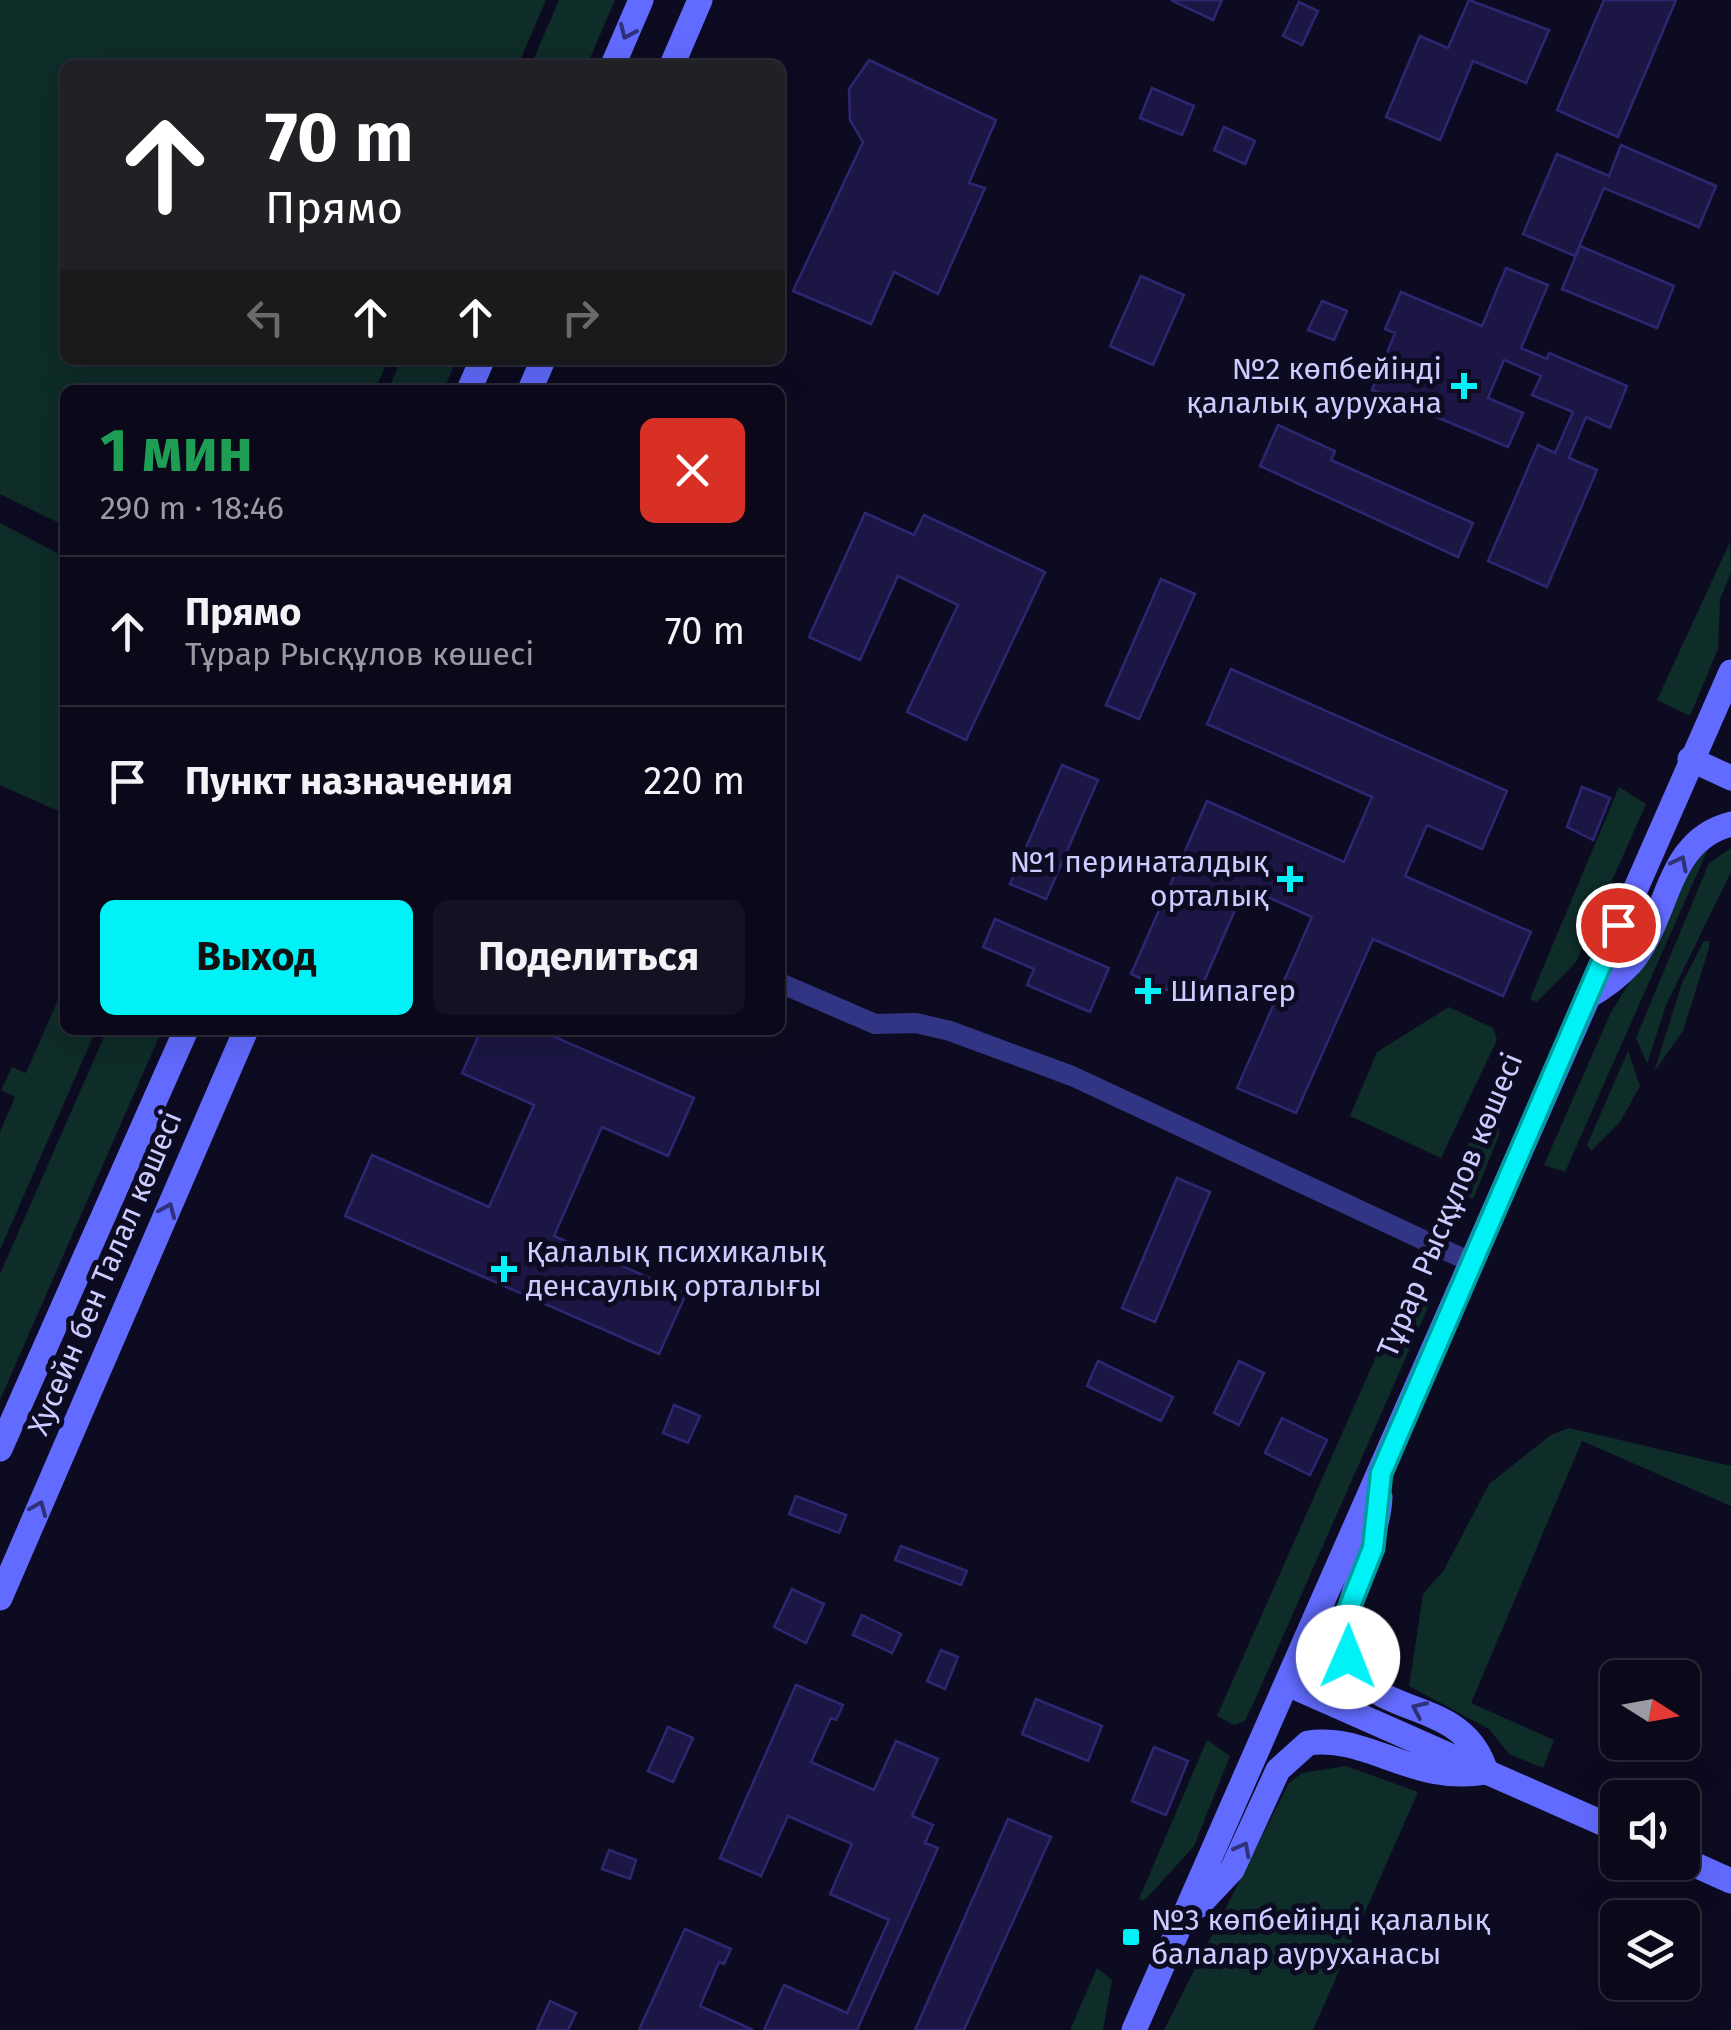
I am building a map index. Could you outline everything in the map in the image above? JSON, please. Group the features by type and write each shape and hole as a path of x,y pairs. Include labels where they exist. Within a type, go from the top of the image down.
{"street":[{"path":"615,60 642,0"},
{"path":"674,60 700,0"},
{"name":"Тұрар Рысқұлов көшесі","path":"1134,2030 1290,1685 1731,672"},
{"path":"1690,759 1731,778"},
{"name":"Тұрар Рысқұлов көшесі","path":"1290,1685 1296,1650 1662,795 1690,759"},
{"path":"1587,997 1609,984 1630,963 1656,919 1688,848 1703,834 1731,824"},
{"path":"785,984 875,1024 916,1023 950,1031 1072,1076 1462,1258"},
{"name":"Хусейн бен Талал көшесі","path":"0,1449 184,1035"},
{"name":"Хусейн бен Талал көшесі","path":"0,1598 244,1035"},
{"path":"1381,1473 1373,1548 1346,1616 1348,1657 1356,1673 1377,1690 1471,1738 1486,1772"},
{"path":"1290,1685 1600,1822"},
{"path":"1182,1924 1232,1870 1278,1770 1308,1743 1340,1742 1423,1771 1466,1776 1486,1772"},
{"path":"1700,1867 1731,1881"}],"green space":[{"path":"0,0 546,0 520,60 60,60 60,365 386,365 377,385 60,385 60,524 0,494"},
{"path":"559,0 615,0 589,60 533,60"},
{"path":"399,365 455,365 445,385 390,385"},
{"path":"0,523 60,554 60,812 0,785"},
{"path":"1730,542 1731,572 1720,600 1718,649 1690,716 1657,700"},
{"path":"1619,787 1646,804 1576,962 1537,1002 1530,999"},
{"path":"1731,848 1731,872 1666,1005 1647,1064 1636,1038 1709,863"},
{"path":"1708,849 1565,1172 1544,1165 1611,1012 1644,960 1697,853"},
{"path":"1704,941 1709,941 1709,948 1683,1031 1654,1072 1682,983"},
{"path":"60,995 60,1035 94,1035 0,1250 0,1132 15,1097 1,1090 12,1067 26,1073"},
{"path":"1449,1007 1493,1028 1497,1040 1441,1158 1350,1116 1377,1052"},
{"path":"105,1035 160,1035 0,1400 0,1274"},
{"path":"1628,1051 1640,1086 1620,1122 1591,1151 1587,1145"},
{"path":"1497,1077 1503,1080 1499,1135 1473,1199 1449,1189"},
{"path":"1406,1289 1430,1303 1254,1702 1245,1721 1234,1725 1217,1716"},
{"path":"1569,1428 1731,1466 1731,1506 1582,1441 1471,1703 1554,1740 1543,1768 1509,1754 1489,1729 1409,1686 1423,1594 1444,1570 1489,1484 1551,1435"},
{"path":"1207,1740 1230,1756 1194,1846 1145,1900 1139,1899"},
{"path":"1346,1766 1418,1792 1313,2030 1164,2030 1289,1783 1302,1773"},
{"path":"1097,1968 1112,1980 1103,2030 1070,2030"}],"building":[{"path":"1171,0 1222,0 1213,20"},
{"path":"1469,0 1549,30 1526,83 1473,61 1440,140 1386,117 1420,36 1448,48"},
{"path":"1604,0 1676,0 1618,137 1557,110"},
{"path":"1299,2 1318,11 1302,45 1283,36"},
{"path":"869,60 996,120 969,183 985,188 938,294 894,272 871,324 793,291 863,142 850,120 849,89"},
{"path":"1152,88 1194,106 1182,135 1140,118"},
{"path":"1224,127 1255,141 1245,164 1214,150"},
{"path":"1621,145 1716,186 1699,227 1604,188 1575,256 1523,234 1557,154 1609,176"},
{"path":"1580,246 1674,286 1657,328 1562,289"},
{"path":"1506,268 1548,285 1521,348 1547,359 1549,353 1627,386 1610,428 1586,417 1569,458 1597,470 1547,587 1488,561 1538,445 1555,453 1573,412 1532,395 1541,376 1504,360 1488,398 1523,413 1508,447 1372,390 1395,333 1385,329 1401,292 1482,326"},
{"path":"1141,276 1184,295 1153,365 1110,346"},
{"path":"1322,301 1347,311 1334,340 1308,330"},
{"path":"1278,425 1335,451 1331,460 1473,523 1458,557 1260,466"},
{"path":"865,513 914,535 924,515 1045,572 966,740 907,712 958,605 898,576 860,660 809,637"},
{"path":"1161,579 1195,594 1139,719 1106,705"},
{"path":"1231,669 1507,791 1482,849 1427,825 1405,876 1531,932 1503,996 1373,939 1296,1113 1237,1088 1312,917 1245,887 1195,1002 1131,974 1207,801 1344,862 1372,797 1207,724"},
{"path":"1062,765 1098,780 1046,899 1010,884"},
{"path":"1582,787 1610,798 1593,840 1567,827"},
{"path":"995,919 1109,968 1090,1012 1027,985 1034,969 983,947"},
{"path":"479,1035 550,1035 694,1098 668,1156 602,1127 554,1236 686,1294 659,1354 345,1216 372,1155 489,1207 534,1105 462,1073"},
{"path":"1177,1178 1210,1192 1155,1322 1122,1308"},
{"path":"1098,1361 1173,1397 1161,1421 1087,1386"},
{"path":"1239,1361 1264,1373 1239,1425 1214,1413"},
{"path":"674,1405 700,1416 688,1443 663,1433"},
{"path":"1282,1418 1327,1440 1310,1475 1265,1453"},
{"path":"796,1496 846,1515 839,1533 789,1514"},
{"path":"901,1546 967,1571 961,1585 895,1560"},
{"path":"792,1589 824,1604 806,1643 774,1627"},
{"path":"862,1615 901,1634 892,1653 853,1635"},
{"path":"941,1650 958,1657 945,1689 927,1681"},
{"path":"796,1685 843,1705 836,1720 831,1718 811,1762 874,1790 896,1741 938,1759 912,1816 933,1825 925,1843 938,1848 857,2030 764,2030 784,1985 847,2013 889,1920 830,1894 852,1844 788,1816 761,1876 720,1858"},
{"path":"1036,1699 1102,1726 1088,1761 1022,1734"},
{"path":"668,1727 693,1738 673,1782 648,1771"},
{"path":"1154,1747 1188,1761 1166,1815 1132,1801"},
{"path":"1008,1819 1051,1837 964,2030 915,2030"},
{"path":"609,1850 636,1860 630,1879 602,1869"},
{"path":"685,1929 731,1949 724,1964 719,1962 700,2006 753,2030 639,2030"},
{"path":"550,2001 576,2013 568,2030 537,2030"}],"place":[{"name":"№2 көпбейінді қалалық аурухана","path":"1464,386"},
{"name":"№1 перинаталдық орталық","path":"1290,879"},
{"name":"Шипагер","path":"1148,991"},
{"name":"Қалалық психикалық денсаулық орталығы","path":"504,1269"},
{"name":"№3 көпбейінді қалалық балалар ауруханасы","path":"1131,1937"}],"route":[{"path":"1348,1657 1343,1633 1346,1616 1373,1548 1381,1473 1618,925"}]}
